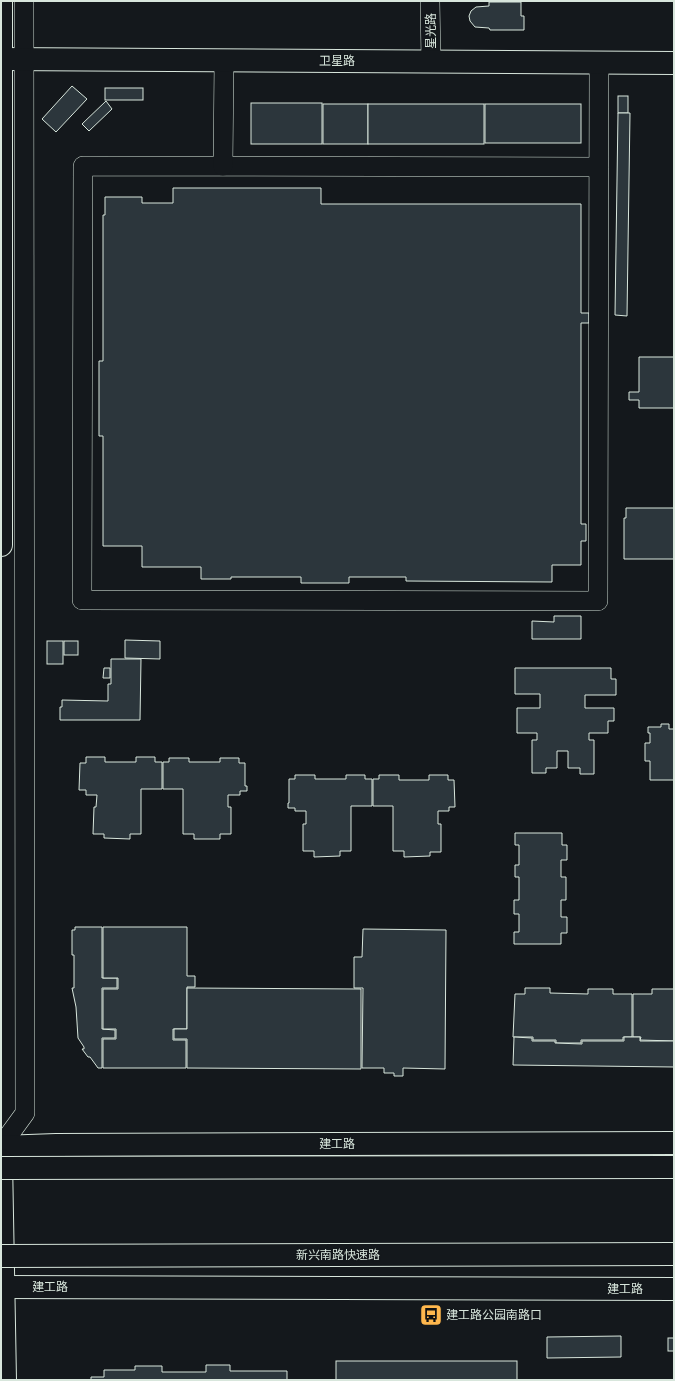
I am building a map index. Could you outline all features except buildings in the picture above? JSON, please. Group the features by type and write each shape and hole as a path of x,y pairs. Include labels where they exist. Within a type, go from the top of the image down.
{"main road":[{"path":"1,545 2,1"},
{"name":"卫星路","path":"1,59 674,63"},
{"name":"建工路","path":"1,1146 674,1144"},
{"path":"1,1160 2,1287 5,1380"},
{"path":"1,1168 674,1166"},
{"name":"新兴南路快速路","path":"1,1256 674,1254"},
{"name":"建工路","path":"2,1287 674,1289"}],"street":[{"path":"1,1146 25,1113 24,1"},
{"name":"星光路","path":"430,1 431,62"},
{"path":"223,166 224,60"},
{"path":"599,63 599,167 598,602 82,600 83,166 599,167"}],"place":[{"name":"建工路公园南路口","path":"431,1315"}]}
